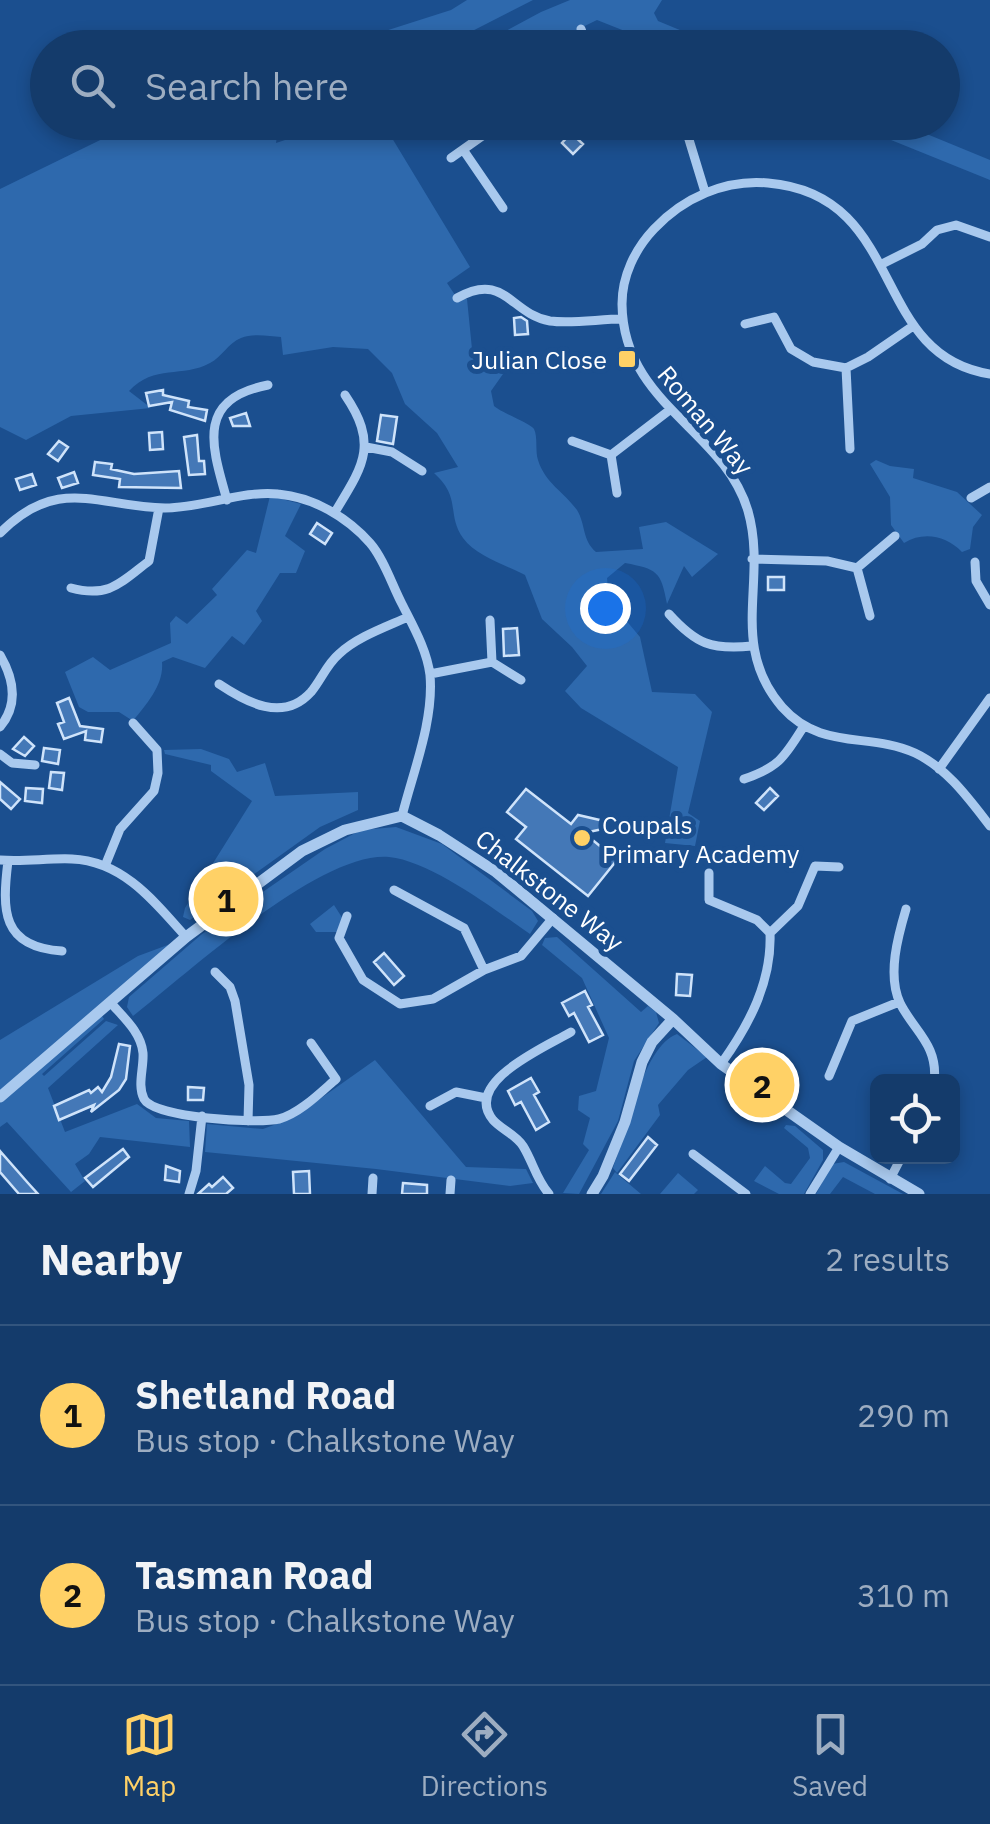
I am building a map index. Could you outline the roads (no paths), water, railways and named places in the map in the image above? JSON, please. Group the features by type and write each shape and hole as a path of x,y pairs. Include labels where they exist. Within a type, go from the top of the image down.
{"street":[{"path":"451,158 478,140"},
{"path":"689,140 705,192"},
{"path":"464,150 502,208"},
{"name":"Roman Way","path":"990,374 955,364 933,350 913,326 865,236 845,212 786,185 762,182 705,192 666,216 646,238 630,265 622,294 627,344 643,378 740,492 748,514 752,560 752,646 757,667 782,707 804,726 845,741 914,752 939,770 990,826"},
{"path":"880,265 922,244 937,230 956,225 990,237"},
{"path":"457,298 476,288 502,292 548,321 622,319"},
{"path":"745,324 774,318 791,349 814,362 846,368 868,358 913,326"},
{"path":"846,368 850,449"},
{"path":"227,500 211,432 228,402 247,389 268,384"},
{"path":"334,512 361,470 366,448 358,414 345,395"},
{"path":"611,455 672,409"},
{"path":"572,441 611,455"},
{"path":"366,448 392,452 422,471"},
{"path":"611,455 617,493"},
{"path":"971,498 990,488"},
{"path":"0,533 32,509 62,498 87,496 159,508 194,508 275,493 308,501 334,512 371,544 424,649 430,674 428,710 402,816 345,830 302,851 186,937 0,1097"},
{"path":"71,588 89,593 110,591 149,561 159,508"},
{"path":"857,568 895,536"},
{"path":"752,560 827,562 857,568"},
{"path":"975,562 976,582 990,605"},
{"path":"857,568 870,616"},
{"path":"668,614 688,635 710,646 752,646"},
{"path":"219,684 248,704 270,709 288,706 308,696 338,654 408,616"},
{"path":"490,620 492,662"},
{"path":"0,655 11,675 14,702 0,728"},
{"path":"430,674 492,662 520,680"},
{"path":"939,770 990,698"},
{"path":"105,866 120,829 154,792 158,773 157,750 133,723"},
{"path":"744,780 770,771 781,762 804,726"},
{"path":"0,754 12,763 35,765"},
{"name":"Chalkstone Way","path":"402,816 466,852 553,918 673,1018 721,1064 839,1147 919,1194"},
{"path":"62,951 39,949 18,934 6,914 4,861 75,859 105,866 154,899 186,937"},
{"path":"770,933 798,906 815,866 840,867"},
{"path":"709,873 708,900 758,920 770,933 772,957 748,1026 721,1064"},
{"path":"394,890 464,928 484,970"},
{"path":"906,909 894,953 899,1002 924,1034 936,1074"},
{"path":"347,916 339,938 364,980 400,1004 434,999 484,970 521,956 553,918"},
{"path":"32,962 39,949"},
{"path":"215,972 230,987 235,1000 250,1084 248,1120"},
{"path":"110,1002 136,1032 143,1050 144,1099 160,1111 248,1120 281,1119 336,1079 311,1043"},
{"path":"830,1076 852,1021 899,1002"},
{"path":"592,1194 604,1176 625,1122 642,1062 652,1042 673,1018"},
{"path":"549,1194 540,1184 522,1144 492,1118 486,1098 494,1078 570,1032"},
{"path":"430,1106 456,1092 486,1098"},
{"path":"189,1194 196,1171 202,1116"},
{"path":"810,1194 839,1147"},
{"path":"693,1154 746,1194"},
{"path":"890,1180 898,1164"},
{"path":"372,1194 373,1178"},
{"path":"450,1194 451,1180"}],"place":[{"name":"Julian Close","path":"627,359"},
{"name":"Coupals Primary Academy","path":"582,838"},
{"name":"Shetland Road","path":"226,899"},
{"name":"Tasman Road","path":"762,1085"}]}
